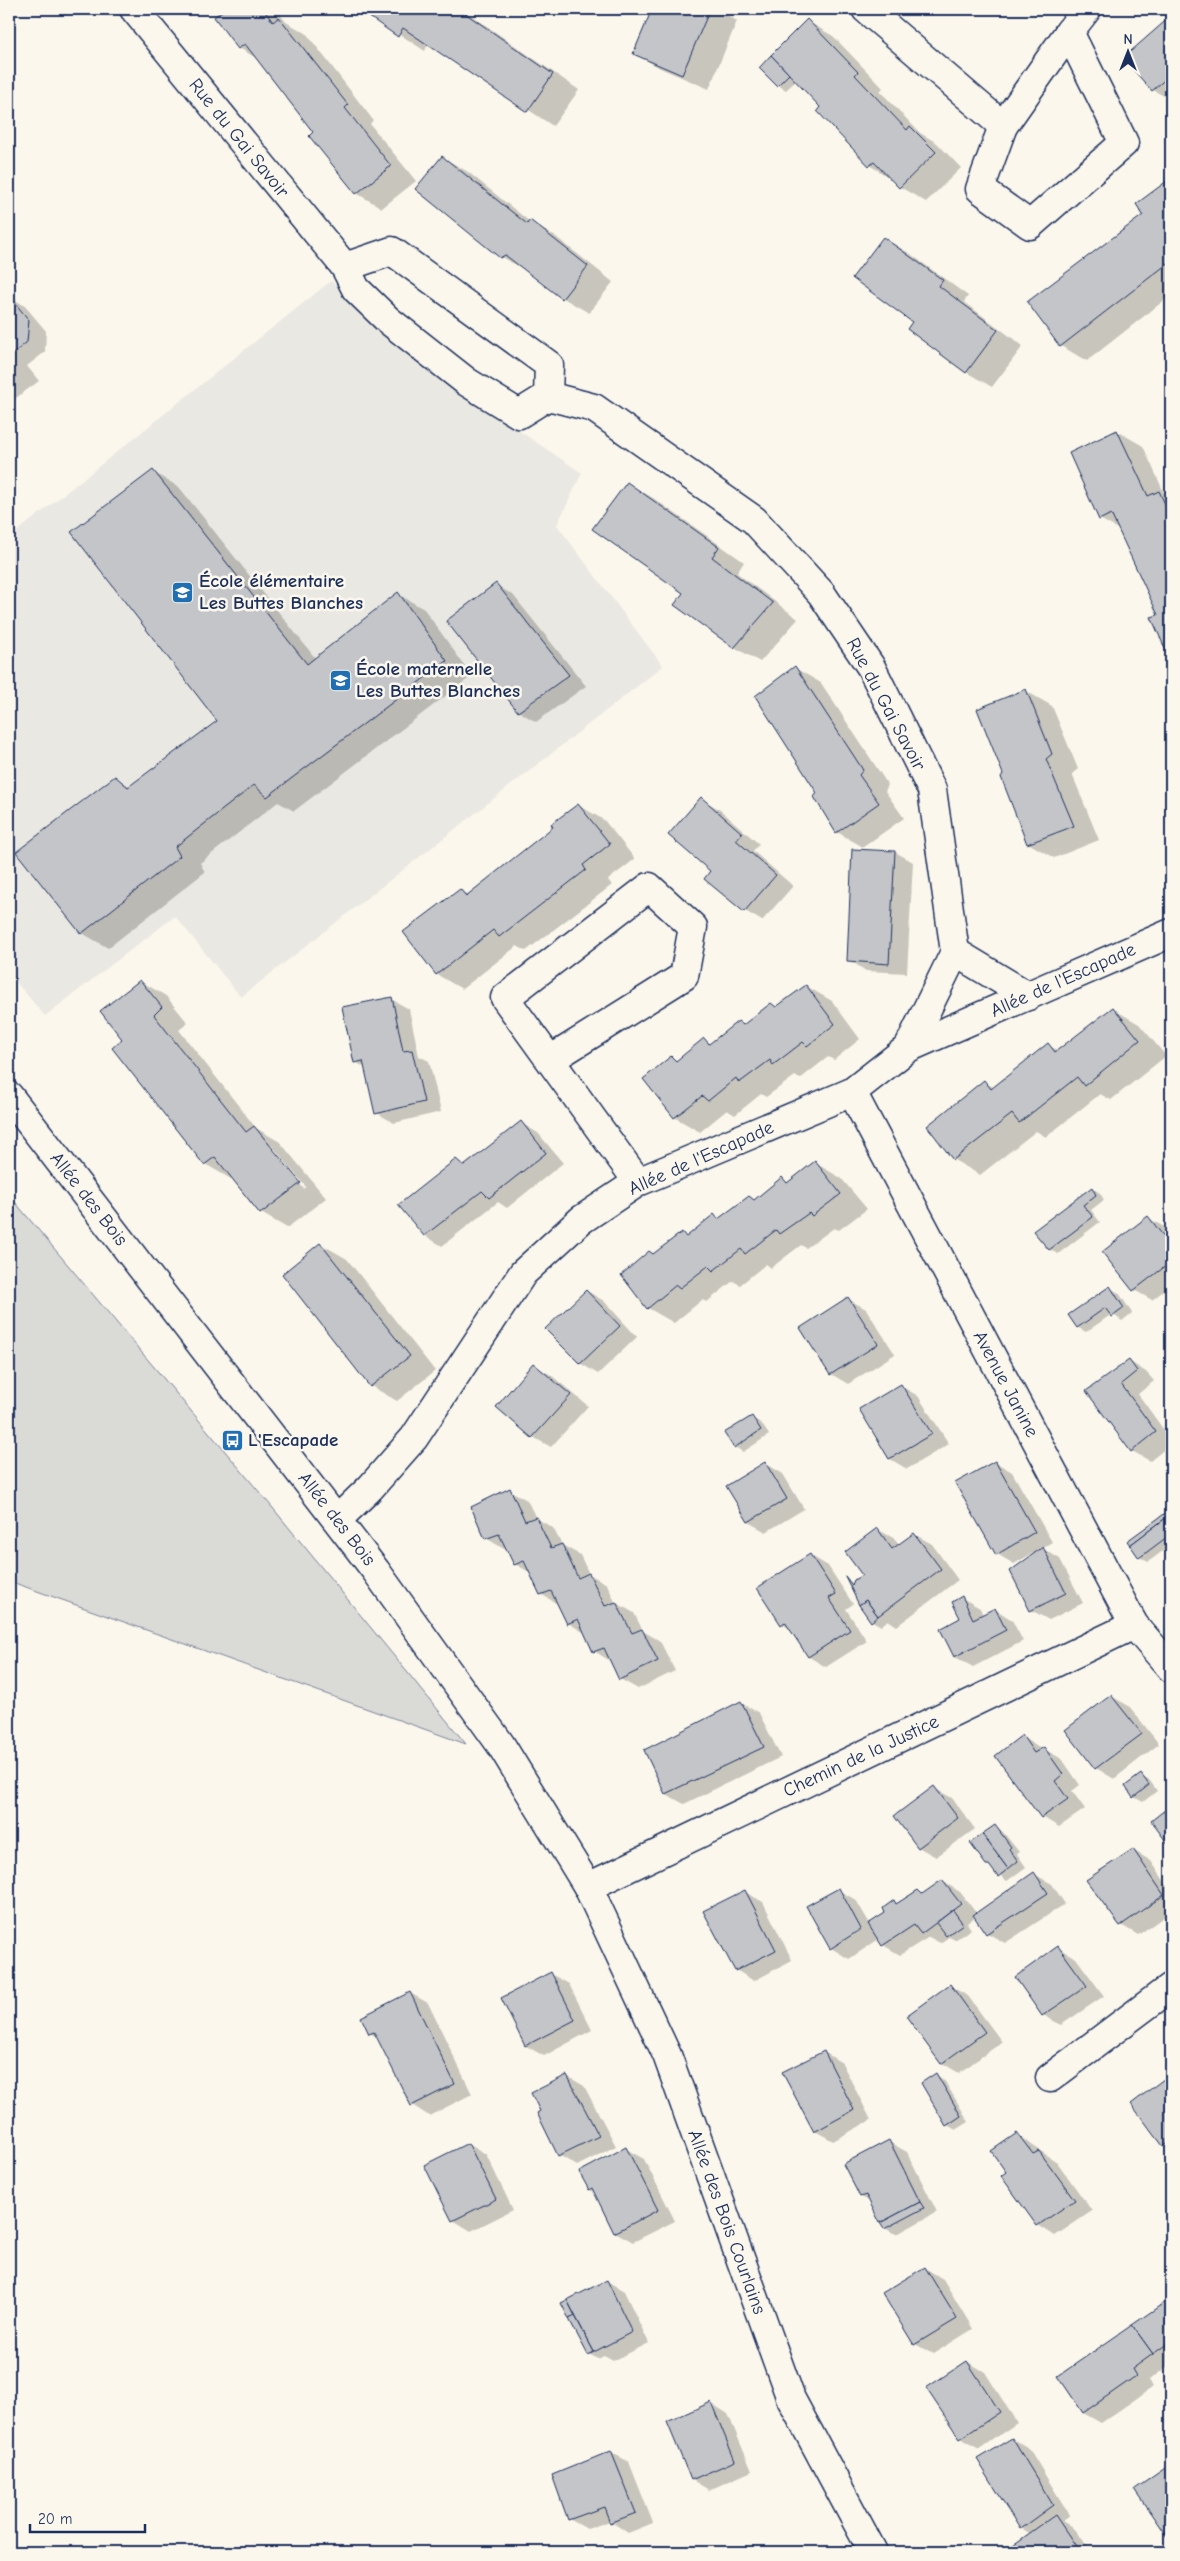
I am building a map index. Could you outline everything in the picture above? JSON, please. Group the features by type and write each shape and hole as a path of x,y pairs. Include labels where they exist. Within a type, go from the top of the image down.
{"street":[{"name":"Rue du Gai Savoir","path":"134,9 345,268 356,289 388,320 467,382 519,414 548,396 594,408 754,520 821,593 871,667 932,790 955,952"},
{"path":"866,9 1003,126"},
{"path":"1069,32 1124,143 1030,225 980,189 1003,126 1069,32 1087,9"},
{"path":"345,268 392,251 549,365 548,396"},
{"path":"550,1060 684,976 694,927 650,887 505,998 638,1182"},
{"name":"Allée de l'Escapade","path":"338,1519 370,1488 414,1438 523,1273 580,1220 638,1182 852,1092 908,1048 1171,933"},
{"path":"908,1048 955,952 1028,996"},
{"name":"Avenue Janine","path":"852,1092 1134,1625 1171,1668"},
{"name":"Allée des Bois","path":"9,1096 338,1519 501,1745 588,1887"},
{"name":"Chemin de la Justice","path":"588,1887 1134,1625"},
{"name":"Allée des Bois Courlains","path":"588,1887 667,2055 791,2399 873,2552"},
{"path":"1050,2078 1171,1987"}],"shaded area":[{"path":"331,281 451,385 582,473 557,525 663,666 241,997 175,916 45,1016 9,974 9,538"},
{"path":"9,1195 272,1507 466,1744 9,1581"}],"building":[{"path":"225,9 263,9 273,22 279,17 348,105 345,108 391,166 356,194 309,136 313,132 245,44 238,49 214,17"},
{"path":"358,9 459,9 553,74 527,112 403,28 398,37"},
{"path":"652,9 710,9 682,75 633,54"},
{"path":"1171,16 1171,74 1152,91 1123,58"},
{"path":"807,19 858,72 855,75 907,130 910,126 936,152 899,188 874,162 869,166 817,111 820,107 771,55"},
{"path":"771,55 789,74 777,86 759,68"},
{"path":"442,156 527,224 530,220 588,266 562,299 505,255 500,258 415,189"},
{"path":"1171,178 1171,248 1169,249 1171,261 1060,347 1027,302 1143,215 1136,204"},
{"path":"883,237 943,280 939,286 998,330 966,373 907,329 912,322 852,278"},
{"path":"9,296 29,320 27,342 9,357"},
{"path":"1117,430 1148,496 1159,491 1171,517 1171,651 1167,653 1151,617 1158,615 1111,514 1099,520 1069,453"},
{"path":"153,470 307,664 398,592 447,661 267,797 254,785 175,847 180,856 81,934 16,852 115,776 128,787 217,721 71,532"},
{"path":"627,482 719,547 712,557 773,603 734,648 674,605 683,593 592,529"},
{"path":"496,583 569,675 518,712 446,621"},
{"path":"795,666 863,770 859,775 879,803 836,833 814,797 817,793 755,696"},
{"path":"1026,689 1052,754 1046,759 1074,826 1027,844 1001,777 1003,774 977,709"},
{"path":"701,797 742,833 736,840 776,875 744,912 704,879 710,871 668,835"},
{"path":"578,804 610,844 583,865 586,870 499,937 493,930 436,975 403,932 460,889 466,896 553,827 551,824"},
{"path":"852,849 895,851 889,964 847,961"},
{"path":"140,980 162,1007 154,1015 246,1132 254,1126 301,1183 260,1214 215,1157 204,1165 112,1048 122,1039 100,1011"},
{"path":"806,985 835,1024 807,1046 803,1042 773,1065 770,1060 739,1083 736,1078 708,1101 702,1096 674,1118 643,1079 671,1056 676,1061 704,1038 709,1044 738,1021 743,1025 771,1003 776,1007"},
{"path":"392,997 403,1051 412,1050 424,1102 375,1114 363,1061 354,1063 342,1007"},
{"path":"1113,1007 1140,1040 1084,1086 1077,1077 1019,1123 1012,1114 953,1160 927,1126 984,1080 991,1089 1048,1043 1055,1052"},
{"path":"521,1121 546,1153 489,1198 482,1191 424,1236 398,1205 456,1159 464,1166"},
{"path":"815,1161 841,1194 812,1216 809,1213 779,1234 776,1230 745,1254 741,1249 713,1271 708,1266 680,1288 676,1285 647,1309 621,1275 649,1251 653,1254 682,1232 686,1237 714,1214 718,1219 749,1196 754,1200 782,1177 787,1183"},
{"path":"1092,1187 1096,1195 1083,1205 1093,1217 1049,1250 1033,1231"},
{"path":"1148,1216 1171,1246 1171,1262 1133,1291 1102,1252"},
{"path":"320,1243 410,1356 370,1387 282,1274"},
{"path":"1110,1286 1124,1308 1112,1317 1105,1308 1077,1328 1068,1315"},
{"path":"586,1290 620,1326 580,1364 545,1329"},
{"path":"848,1297 878,1344 830,1375 800,1328"},
{"path":"1129,1360 1137,1371 1121,1384 1156,1432 1131,1452 1086,1391"},
{"path":"533,1363 571,1395 532,1438 496,1407"},
{"path":"901,1384 932,1434 889,1459 859,1409"},
{"path":"752,1416 761,1430 734,1448 724,1433"},
{"path":"995,1461 1035,1532 996,1555 955,1483"},
{"path":"765,1462 787,1499 748,1522 726,1486"},
{"path":"510,1488 525,1521 536,1517 551,1548 562,1544 578,1578 589,1573 605,1606 616,1602 632,1633 642,1629 658,1661 619,1680 604,1648 593,1652 578,1619 567,1624 551,1591 540,1595 524,1561 514,1565 499,1534 485,1539 471,1507"},
{"path":"1171,1509 1171,1514 1130,1545 1127,1541"},
{"path":"1171,1514 1171,1534 1139,1558 1130,1545"},
{"path":"877,1528 892,1549 914,1533 941,1569 878,1616 866,1600 859,1605 845,1576 852,1585 854,1580 862,1575 845,1552"},
{"path":"1043,1547 1066,1593 1030,1611 1010,1571"},
{"path":"810,1554 836,1594 829,1598 850,1630 808,1657 785,1622 781,1625 757,1588"},
{"path":"962,1596 973,1619 995,1608 1006,1630 954,1657 940,1629 960,1618 952,1602"},
{"path":"866,1600 878,1616 871,1622 859,1605"},
{"path":"1111,1695 1142,1734 1095,1769 1065,1730"},
{"path":"741,1701 764,1747 665,1794 644,1750"},
{"path":"1022,1735 1034,1753 1044,1747 1063,1774 1055,1781 1068,1799 1041,1818 995,1756"},
{"path":"1141,1774 1149,1785 1133,1798 1125,1786"},
{"path":"934,1786 958,1818 918,1848 894,1816"},
{"path":"1171,1805 1171,1848 1151,1821"},
{"path":"995,1825 1011,1847 1009,1849 1018,1861 1008,1869 982,1834"},
{"path":"982,1834 1008,1869 998,1877 989,1865 986,1865 970,1843"},
{"path":"1133,1849 1164,1895 1120,1926 1086,1880"},
{"path":"1034,1872 1048,1893 986,1934 973,1915"},
{"path":"942,1880 961,1904 921,1934 914,1925 882,1946 868,1924 885,1913 883,1908 894,1900 896,1904 918,1890 922,1894"},
{"path":"839,1888 861,1929 830,1949 806,1906"},
{"path":"745,1890 776,1950 735,1971 703,1911"},
{"path":"953,1910 963,1924 946,1936 936,1923"},
{"path":"1058,1946 1087,1986 1042,2016 1015,1977"},
{"path":"551,1972 575,2020 525,2046 501,1998"},
{"path":"950,1984 985,2032 941,2064 906,2016"},
{"path":"410,1992 455,2084 411,2106 374,2032 369,2034 361,2017"},
{"path":"824,2051 854,2110 814,2132 782,2072"},
{"path":"936,2073 961,2116 946,2126 921,2083"},
{"path":"567,2075 599,2136 558,2156 537,2113 540,2111 531,2093"},
{"path":"1169,2075 1171,2078 1171,2140 1163,2146 1131,2104"},
{"path":"1017,2133 1033,2154 1039,2151 1075,2200 1037,2226 1001,2176 1006,2172 991,2151"},
{"path":"889,2140 920,2202 880,2223 866,2195 860,2197 843,2164"},
{"path":"468,2143 496,2199 452,2221 424,2165"},
{"path":"626,2147 658,2210 614,2233 592,2188 589,2190 579,2172"},
{"path":"920,2202 924,2208 884,2229 880,2223"},
{"path":"925,2267 957,2319 914,2345 882,2293"},
{"path":"607,2280 632,2332 594,2352 567,2300"},
{"path":"1171,2298 1171,2341 1153,2354 1132,2325"},
{"path":"567,2300 575,2316 569,2319 561,2303"},
{"path":"575,2316 594,2352 588,2355 569,2319"},
{"path":"1132,2325 1153,2354 1132,2369 1136,2376 1083,2413 1058,2376"},
{"path":"967,2361 1000,2412 960,2439 926,2388"},
{"path":"711,2402 735,2461 691,2480 667,2422"},
{"path":"1012,2438 1053,2505 1020,2529 977,2459"},
{"path":"611,2451 636,2513 610,2523 604,2507 568,2520 552,2475"},
{"path":"1171,2464 1171,2539 1170,2540 1135,2489"},
{"path":"1055,2515 1080,2552 1018,2552 1013,2545"}],"place":[{"name":"École élémentaire Les Buttes Blanches","path":"183,592"},
{"name":"École maternelle Les Buttes Blanches","path":"340,680"},
{"name":"L'Escapade","path":"232,1440"}]}
